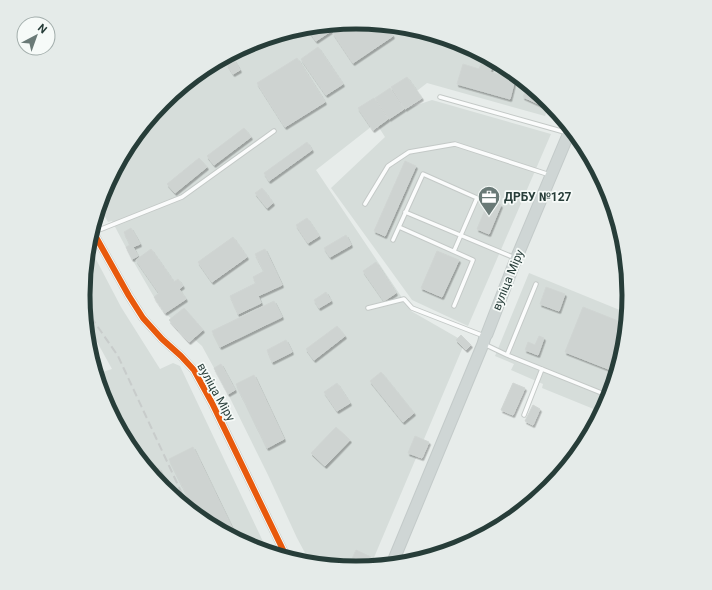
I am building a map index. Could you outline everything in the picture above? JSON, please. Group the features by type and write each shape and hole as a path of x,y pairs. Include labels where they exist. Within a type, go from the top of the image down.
{"main road":[{"name":"вуліца Міру","path":"394,558 516,259 568,135"}],"street":[{"name":"вуліца Міру","path":"96,238 128,296 143,318 194,370 212,403 284,551"}],"lane":[{"path":"440,97 564,129"},
{"path":"98,229 182,197 274,130"},
{"path":"365,204 388,166 409,152 455,144 551,175"},
{"path":"393,240 423,174 477,198 454,251"},
{"path":"405,212 516,259"},
{"path":"399,227 474,260 454,306"},
{"path":"508,355 536,284"},
{"path":"368,308 404,299 412,308 484,340 508,355 603,394"},
{"path":"524,415 542,369"}],"shaded area":[{"path":"356,29 391,31 425,38 474,56 518,84 547,110 545,116 427,83 316,170 411,311 465,342 373,560 356,561 307,557 228,394 235,390 221,365 214,368 202,346 165,313 132,259 112,221 108,222 103,213 117,177 145,133 168,107 194,84 238,56 287,38 321,31"},
{"name":"ДРБУ №127","path":"432,100 551,134 468,326 412,300 331,188 385,137 378,126 405,109"},
{"path":"93,254 121,307 160,369 173,363 180,366 265,545 238,534 208,516 181,495 156,470 135,443 117,413 110,397 101,372 112,369 93,334 92,330 90,295"},
{"path":"529,273 621,311 620,330 613,364 596,410 542,388 543,384 511,370 514,364 495,356"}],"building":[{"path":"356,29 390,31 393,36 353,63 333,33 337,30"},
{"path":"332,30 316,41 310,33"},
{"path":"318,47 343,84 326,95 301,59"},
{"path":"297,58 325,102 285,127 257,83"},
{"path":"234,60 240,70 233,74 227,64"},
{"path":"463,64 479,69 481,64 492,67 490,72 508,77 514,81 510,99 457,84"},
{"path":"407,77 422,98 405,109 391,87"},
{"path":"390,88 404,109 389,119 375,98"},
{"path":"526,91 543,106 523,97"},
{"path":"374,98 388,119 373,130 358,108"},
{"path":"244,128 251,137 214,165 207,156"},
{"path":"307,142 312,150 269,181 264,173"},
{"path":"199,158 207,167 175,193 167,184"},
{"path":"405,161 416,166 385,236 374,231"},
{"path":"262,188 273,203 267,208 255,193"},
{"name":"ДРБУ №127","path":"489,200 501,205 489,234 477,229"},
{"path":"307,218 319,236 308,243 296,225"},
{"path":"131,228 140,244 133,247 138,256 132,259 126,247 130,245 124,232"},
{"path":"346,235 351,245 330,257 324,248"},
{"path":"233,237 247,257 212,282 198,262"},
{"path":"151,249 174,282 178,279 183,286 179,289 186,299 165,313 154,297 159,293 136,260"},
{"path":"265,249 282,285 258,296 261,303 238,314 230,296 256,283 253,277 264,271 255,254"},
{"path":"437,251 459,260 442,297 421,288"},
{"path":"376,262 396,293 384,301 363,271"},
{"path":"546,287 565,294 559,311 540,304"},
{"path":"326,292 331,301 319,308 314,300"},
{"path":"274,301 282,317 220,347 212,331"},
{"path":"583,307 620,322 617,347 611,370 565,352"},
{"path":"184,308 203,330 189,342 169,320"},
{"path":"337,326 345,336 314,360 306,349"},
{"path":"461,335 471,345 466,350 456,340"},
{"path":"539,336 544,338 538,355 525,350 528,342 535,345"},
{"path":"286,340 292,352 272,362 267,350"},
{"path":"221,364 235,390 228,394 214,368"},
{"path":"381,372 414,413 403,422 370,381"},
{"path":"254,375 284,439 267,448 236,384"},
{"path":"337,383 350,403 337,411 324,392"},
{"path":"513,383 525,388 513,415 501,410"},
{"path":"533,405 540,409 533,425 525,421"},
{"path":"336,427 350,440 325,466 311,453"},
{"path":"415,436 429,442 422,458 408,453"},
{"path":"193,447 234,532 208,516 191,503 169,459"},
{"path":"159,468 164,479 156,470"},
{"path":"356,550 371,557 369,560 351,561"}],"railway":[{"path":"91,318 118,356 184,497"}],"cycle path":[{"path":"96,238 143,318 194,370 212,403 284,551"}],"place":[{"name":"ДРБУ №127","path":"489,216"}]}
